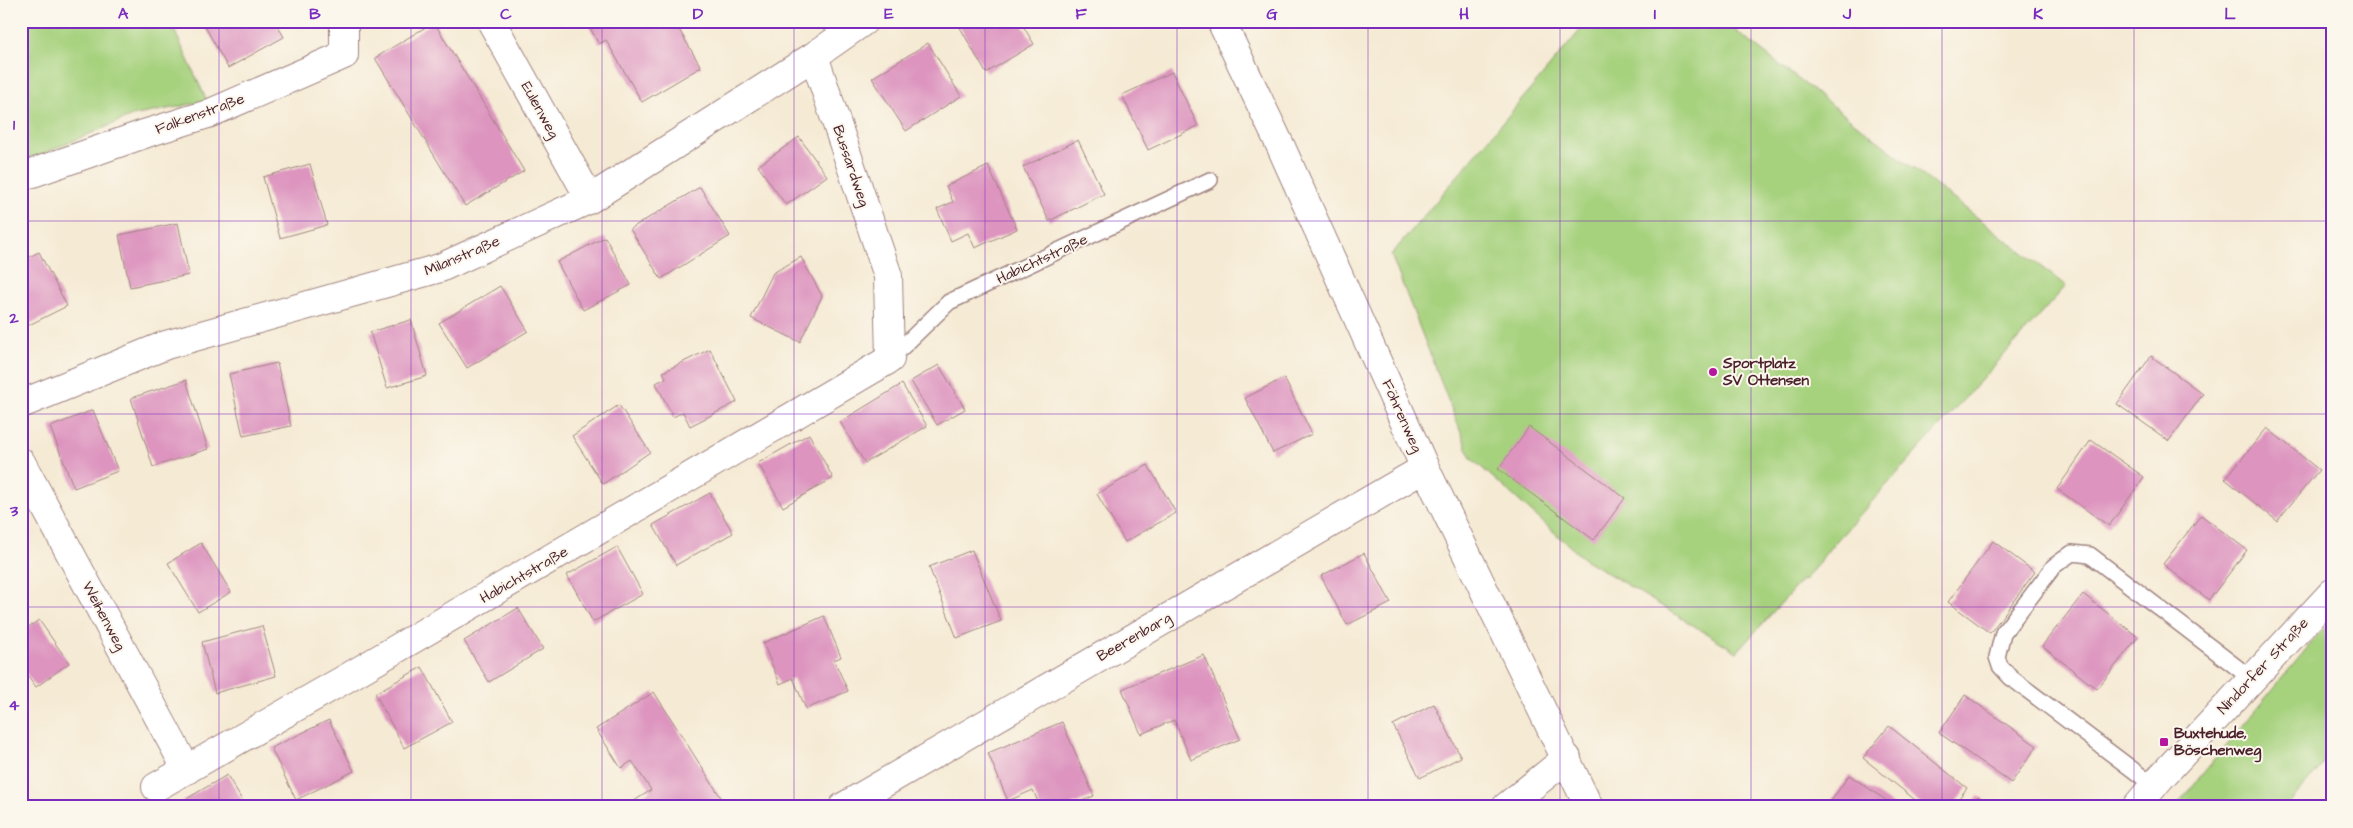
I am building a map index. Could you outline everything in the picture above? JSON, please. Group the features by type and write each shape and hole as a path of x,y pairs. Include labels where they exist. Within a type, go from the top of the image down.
{"street":[{"name":"Falkenstraße","path":"21,177 208,114 344,55 344,21"},
{"name":"Eulenweg","path":"491,21 590,199"},
{"name":"Milanstraße","path":"21,404 166,345 440,268 590,199 814,56 864,21"},
{"name":"Föhrenweg","path":"1221,21 1281,146 1425,468 1589,807"},
{"name":"Bussardweg","path":"814,56 888,276 890,359"},
{"name":"Habichtstraße","path":"156,786 187,770 580,542 890,359"},
{"name":"Weihenweg","path":"21,462 187,770"},
{"name":"Beerenbarg","path":"842,807 1425,468"},
{"name":"Nindorfer Straße","path":"2136,807 2153,785 2332,594"},
{"path":"1506,807 1566,758"}],"lane":[{"name":"Habichtstraße","path":"890,359 949,302 1210,180"},
{"path":"2153,785 2010,677 2000,666 1997,657 2003,633 2054,566 2072,553 2090,555 2252,678"}],"green space":[{"path":"21,21 170,21 207,101 132,116 21,163"},
{"name":"Sportplatz SV Ottensen","path":"1588,21 1723,21 2066,286 1830,548 1804,581 1802,580 1737,652 1583,558 1471,458 1391,255"},
{"path":"2332,618 2332,753 2286,807 2175,807"}],"building":[{"path":"202,21 275,21 284,37 228,68"},
{"path":"586,21 674,21 701,67 642,102 606,40 599,44"},
{"path":"963,21 1020,21 1034,44 986,73 958,24"},
{"path":"434,22 524,171 465,206 375,58"},
{"path":"928,43 961,96 906,131 872,78"},
{"path":"1172,72 1198,126 1148,150 1122,95"},
{"path":"799,137 827,176 786,205 758,166"},
{"path":"1078,140 1104,194 1049,221 1023,167"},
{"path":"310,164 327,225 280,238 263,177"},
{"path":"988,166 1017,229 975,248 968,233 951,241 937,209 953,202 946,186"},
{"path":"700,187 730,236 661,279 630,229"},
{"path":"178,223 189,275 130,287 119,235"},
{"path":"605,237 631,285 583,310 557,262"},
{"path":"39,252 67,306 25,327 21,319 21,261"},
{"path":"801,257 822,296 800,342 751,318 773,273"},
{"path":"500,286 528,331 467,368 439,323"},
{"path":"411,320 427,376 387,388 370,332"},
{"path":"710,349 737,402 690,426 683,412 673,417 656,383 666,378 663,372"},
{"path":"2151,356 2203,394 2169,441 2117,404"},
{"path":"277,363 291,426 243,436 229,374"},
{"path":"939,365 965,409 937,425 911,381"},
{"path":"1284,378 1312,434 1273,453 1245,398"},
{"path":"186,380 208,449 153,467 131,398"},
{"path":"902,384 927,426 865,463 840,422"},
{"path":"619,405 650,452 603,484 572,436"},
{"path":"93,410 118,471 74,488 50,427"},
{"path":"1529,427 1625,498 1594,540 1498,469"},
{"path":"2267,428 2319,470 2277,521 2225,479"},
{"path":"809,434 833,478 783,507 758,463"},
{"path":"2091,440 2144,477 2109,526 2057,489"},
{"path":"1148,465 1176,513 1125,542 1097,494"},
{"path":"710,493 733,533 676,565 653,525"},
{"path":"2201,515 2247,550 2209,600 2163,564"},
{"path":"1993,541 2035,572 1990,633 1948,602"},
{"path":"201,543 231,592 198,612 168,563"},
{"path":"617,547 643,594 593,622 567,575"},
{"path":"972,550 1001,621 957,638 929,567"},
{"path":"1364,553 1391,603 1347,625 1321,576"},
{"path":"2083,594 2138,637 2097,689 2042,646"},
{"path":"518,608 543,649 489,682 464,641"},
{"path":"824,616 841,657 834,660 848,691 806,709 793,678 780,684 763,643"},
{"path":"39,620 69,663 36,687 21,666 21,632"},
{"path":"262,626 276,676 215,693 202,642"},
{"path":"1204,655 1240,739 1191,760 1174,720 1141,734 1122,689"},
{"path":"422,667 452,722 404,748 375,693"},
{"path":"654,692 727,807 625,807 651,790 632,761 621,768 596,729"},
{"path":"1965,695 2037,746 2011,783 1939,733"},
{"path":"1434,704 1461,757 1420,778 1393,725"},
{"path":"329,720 354,771 296,800 271,748"},
{"path":"1062,722 1094,796 1067,807 1040,807 1033,790 1008,801 988,753"},
{"path":"1889,726 1967,788 1952,807 1924,807 1863,758"},
{"path":"227,775 246,807 176,807 176,805"},
{"path":"1849,775 1896,807 1827,807"},
{"path":"21,790 31,807 21,807"},
{"path":"1978,796 1993,807 1970,807"}],"place":[{"name":"Sportplatz SV Ottensen","path":"1713,372"},
{"name":"Buxtehude, Böschenweg","path":"2164,742"}]}
